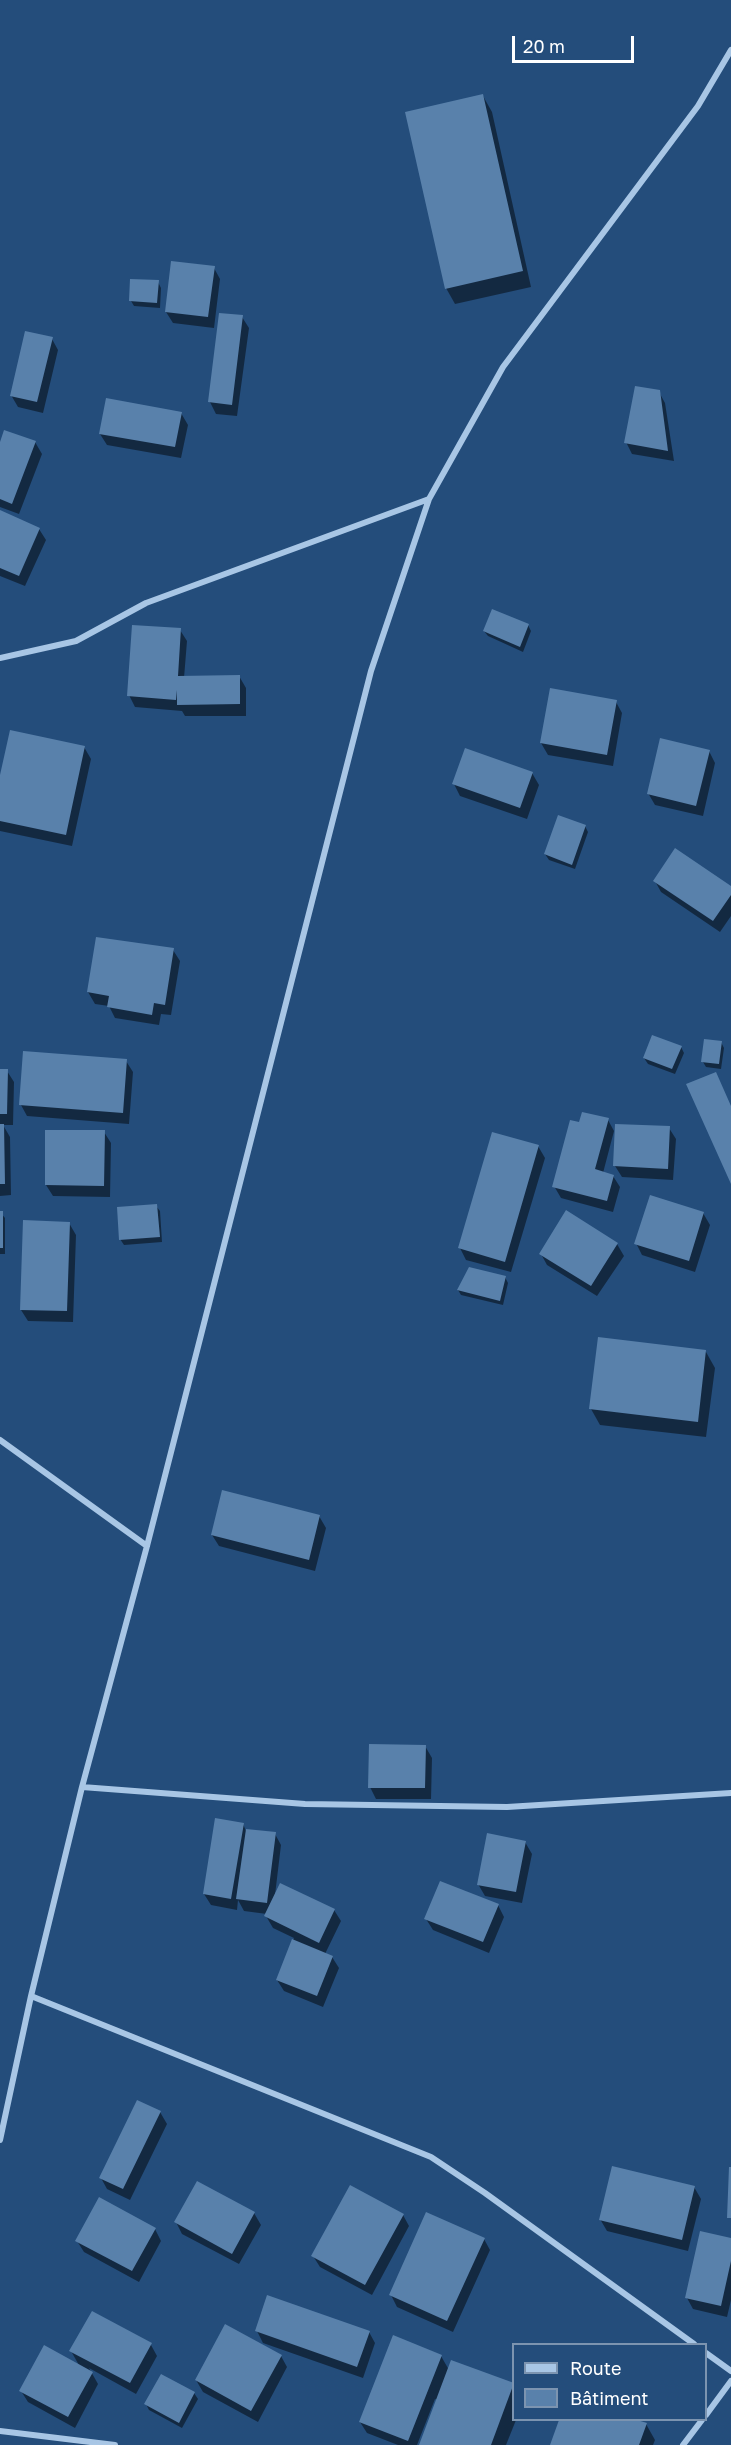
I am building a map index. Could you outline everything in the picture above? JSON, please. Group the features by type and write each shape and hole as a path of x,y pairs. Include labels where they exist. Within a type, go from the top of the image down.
{"street":[{"path":"0,2140 31,1996 82,1787 147,1546 371,671 429,499 503,367 698,106 731,50"},
{"path":"0,658 76,641 146,603 429,499"},
{"path":"0,1440 147,1546"},
{"path":"82,1787 305,1804 507,1807 731,1793"},
{"path":"31,1996 431,2157 485,2193 693,2343"},
{"path":"707,2354 731,2371"},
{"path":"707,2412 731,2382"},
{"path":"683,2445 701,2421"},
{"path":"0,2431 115,2445"}],"building":[{"path":"483,94 523,271 445,289 405,112"},
{"path":"171,261 215,266 208,317 165,312"},
{"path":"130,279 159,280 157,303 129,301"},
{"path":"219,313 243,315 232,405 208,402"},
{"path":"25,331 53,337 37,402 10,396"},
{"path":"635,386 660,390 668,451 624,443"},
{"path":"106,398 182,412 175,447 99,434"},
{"path":"4,430 36,441 12,504 0,499 0,442"},
{"path":"0,510 40,528 19,576 0,568"},
{"path":"492,609 529,624 520,647 483,631"},
{"path":"132,625 181,628 178,676 240,675 240,704 177,705 177,690 176,700 127,696"},
{"path":"550,688 617,700 607,755 540,743"},
{"path":"10,730 85,746 66,835 0,821 0,775"},
{"path":"660,738 710,750 696,806 647,794"},
{"path":"465,748 533,772 520,808 452,784"},
{"path":"558,815 586,825 572,865 544,854"},
{"path":"675,848 731,886 731,895 713,921 653,881"},
{"path":"96,937 174,948 165,1005 154,1003 152,1015 107,1007 109,996 87,992"},
{"path":"652,1035 682,1046 672,1069 643,1058"},
{"path":"704,1039 722,1041 719,1064 701,1062"},
{"path":"23,1051 127,1059 123,1113 19,1105"},
{"path":"0,1069 8,1069 7,1114 0,1114"},
{"path":"716,1072 731,1106 731,1184 686,1084"},
{"path":"582,1112 609,1118 595,1169 614,1175 607,1201 552,1187 570,1120 579,1122"},
{"path":"0,1124 4,1124 5,1184 0,1184"},
{"path":"615,1124 670,1126 668,1169 613,1166"},
{"path":"45,1130 105,1130 104,1186 45,1185"},
{"path":"492,1132 539,1145 505,1262 458,1248"},
{"path":"650,1195 704,1212 689,1261 634,1244"},
{"path":"157,1204 160,1237 119,1240 117,1207"},
{"path":"566,1210 618,1243 591,1286 539,1254"},
{"path":"0,1211 3,1211 3,1248 0,1248"},
{"path":"23,1220 70,1222 67,1311 20,1310"},
{"path":"469,1267 506,1276 500,1301 457,1290"},
{"path":"598,1337 706,1350 698,1422 589,1409"},
{"path":"222,1490 320,1515 309,1560 211,1535"},
{"path":"369,1744 426,1745 425,1788 368,1788"},
{"path":"215,1818 244,1823 231,1899 203,1894"},
{"path":"246,1829 276,1832 267,1903 236,1899"},
{"path":"487,1833 526,1841 516,1892 477,1885"},
{"path":"440,1881 499,1904 483,1942 424,1919"},
{"path":"280,1883 335,1909 319,1943 264,1916"},
{"path":"292,1939 333,1956 317,1996 276,1980"},
{"path":"137,2100 161,2111 123,2189 99,2178"},
{"path":"612,2166 695,2186 682,2240 599,2220"},
{"path":"729,2167 731,2167 731,2218 727,2218"},
{"path":"197,2181 255,2212 232,2254 174,2222"},
{"path":"350,2185 404,2214 365,2285 311,2256"},
{"path":"99,2197 156,2228 132,2271 75,2241"},
{"path":"426,2212 485,2238 447,2321 389,2295"},
{"path":"700,2231 731,2238 731,2261 721,2306 685,2298"},
{"path":"267,2295 370,2331 357,2367 255,2331"},
{"path":"92,2311 152,2343 130,2383 69,2351"},
{"path":"225,2324 282,2355 251,2411 195,2380"},
{"path":"393,2335 442,2355 408,2441 359,2422"},
{"path":"44,2345 93,2372 68,2417 19,2391"},
{"path":"451,2360 512,2382 512,2388 491,2445 419,2445"},
{"path":"161,2374 195,2392 179,2423 144,2404"},
{"path":"559,2421 640,2421 647,2423 639,2445 550,2445"}]}
